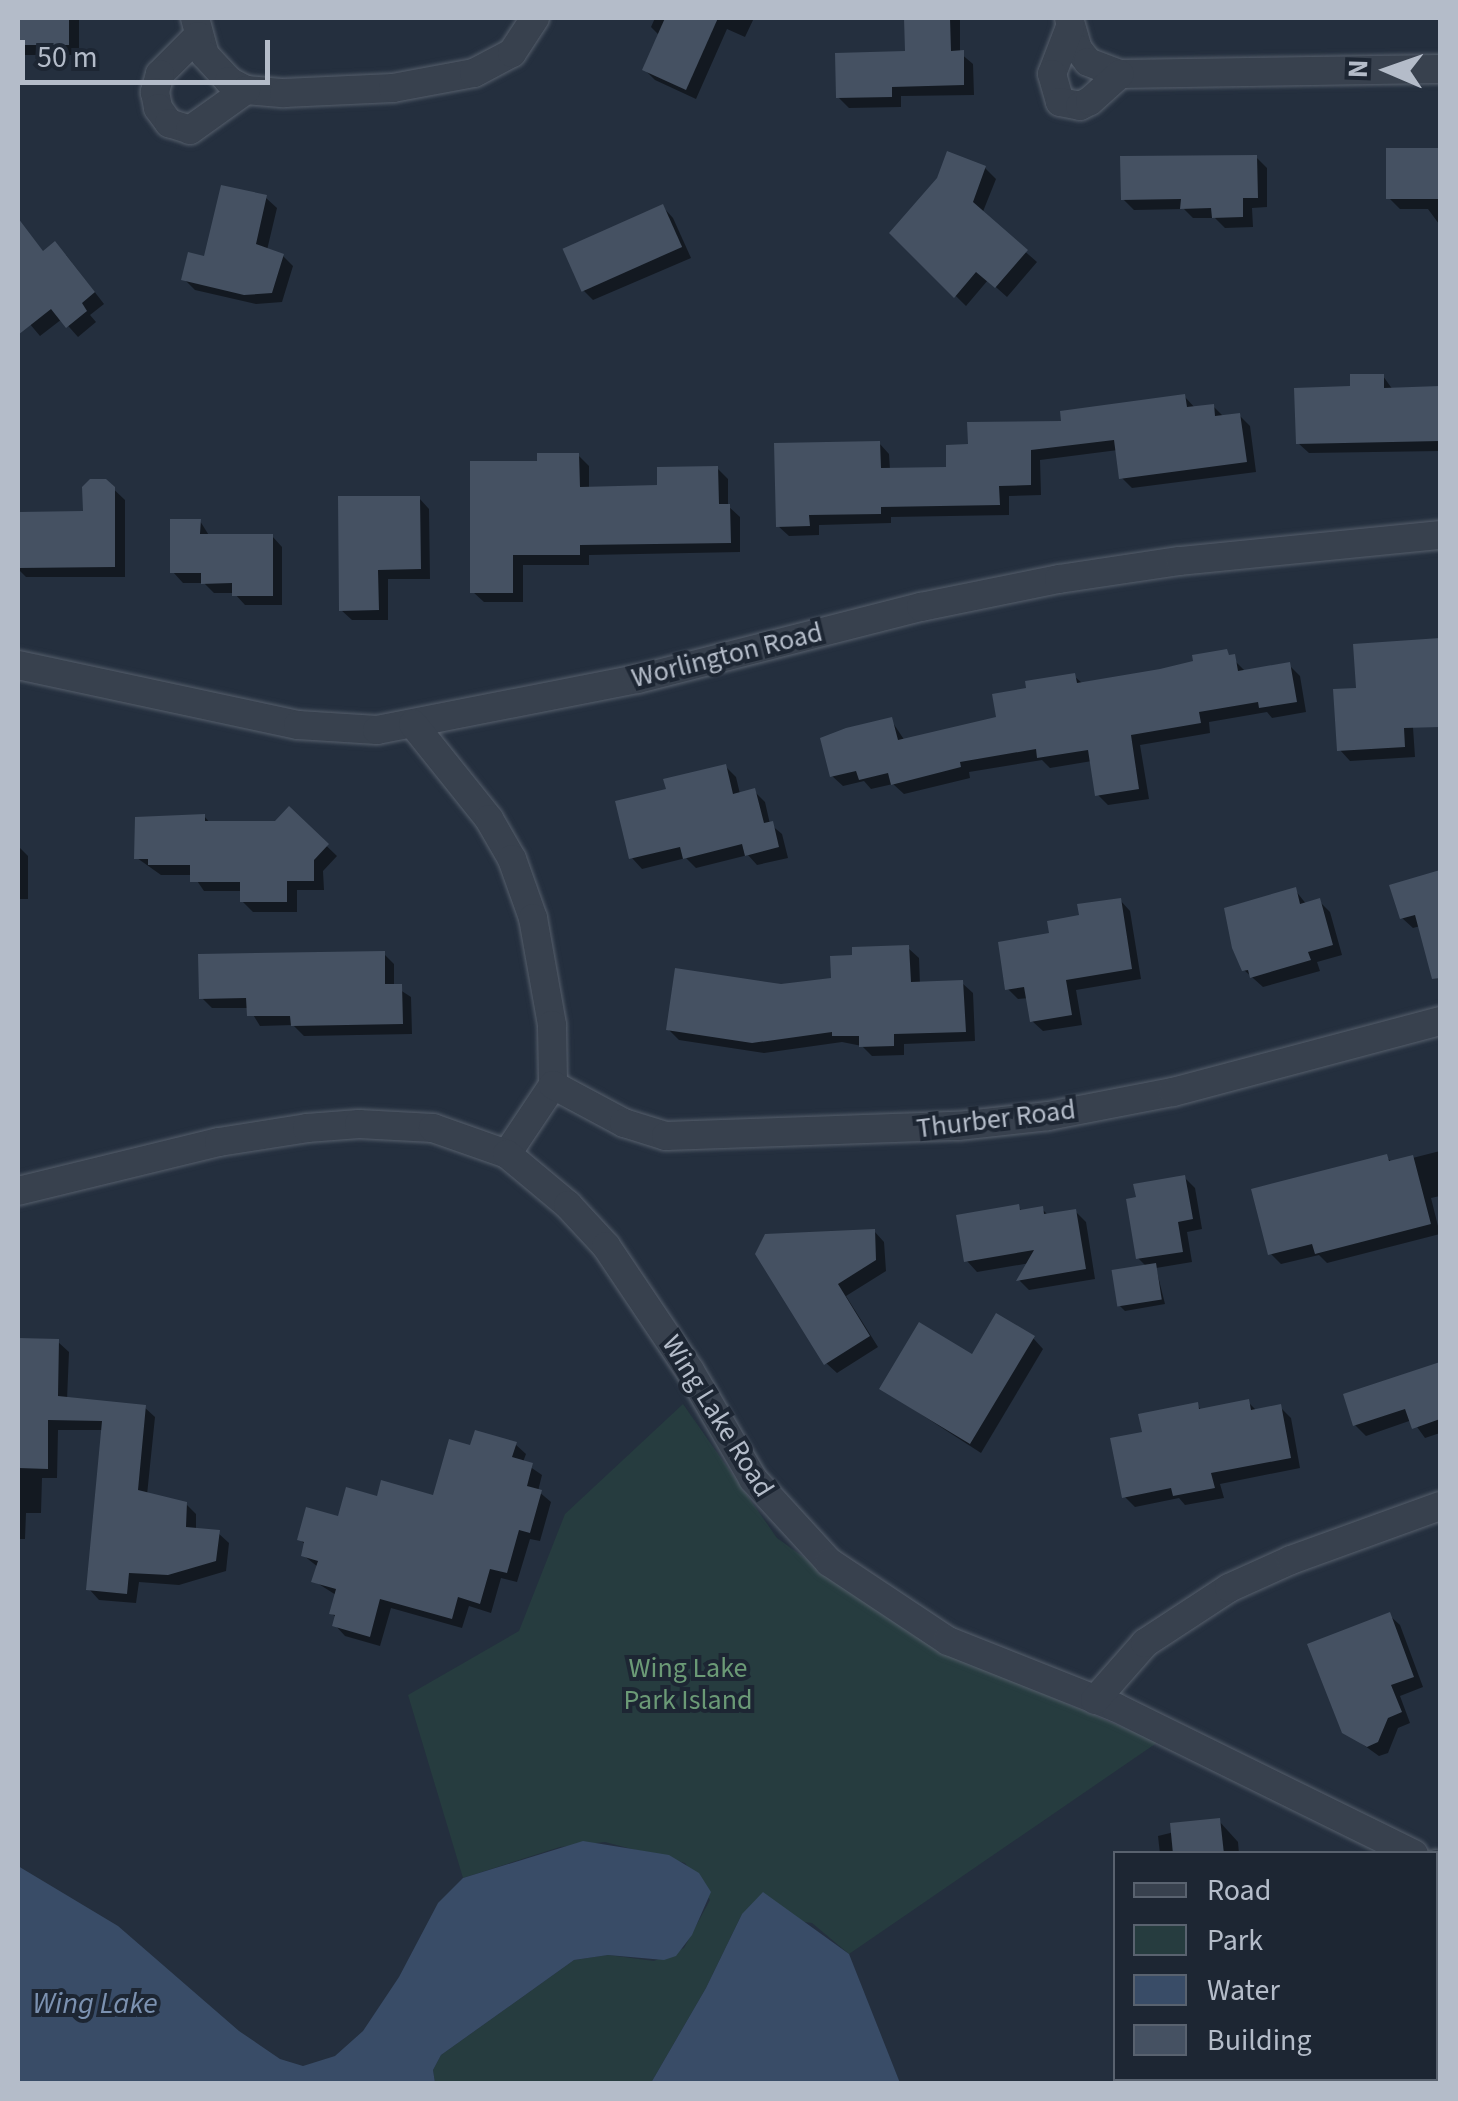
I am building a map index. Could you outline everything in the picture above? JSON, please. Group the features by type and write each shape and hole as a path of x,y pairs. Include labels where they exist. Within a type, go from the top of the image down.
{"street":[{"path":"246,90 190,130 169,123 158,108 155,92 160,74 196,27 217,70 246,90 284,94 393,88 458,78 491,67 512,53 535,18"},
{"path":"1070,22 1078,49 1088,62 1120,74 1440,68"},
{"path":"1070,22 1052,74 1060,102 1068,106 1090,102 1120,74"},
{"name":"Worlington Road","path":"18,665 298,725 377,730 638,679 922,607 1087,574 1440,534"},
{"path":"413,724 489,819 524,888 552,1025 553,1085 507,1154"},
{"name":"Thurber Road","path":"553,1085 624,1123 666,1136 958,1126 1173,1092 1440,1021"},
{"name":"Wing Lake Road","path":"18,1191 219,1142 359,1124 433,1128 507,1154 568,1204 606,1246 690,1371 754,1478 828,1562 948,1642 1095,1700 1408,1851"},
{"path":"1095,1700 1145,1643 1229,1588 1291,1560 1440,1506"}],"green space":[{"name":"Wing Lake Park Island","path":"683,1404 777,1538 847,1588 1027,1687 1158,1742 849,1954 812,1923 742,1914 706,1988 651,2083 435,2083 433,2070 441,2055 574,1960 608,1955 654,1961 684,1948 710,1900 685,1863 605,1842 560,1847 463,1878 408,1695 519,1631 565,1514"}],"water":[{"name":"Wing Lake","path":"583,1841 669,1855 699,1873 711,1892 692,1935 676,1956 664,1960 608,1955 574,1960 441,2055 433,2070 435,2083 18,2083 18,1866 118,1926 239,2031 280,2059 303,2066 335,2056 363,2031 399,1977 438,1903 463,1878"},
{"path":"763,1892 849,1954 900,2083 651,2083 706,1988 742,1914"}],"building":[{"path":"18,18 69,18 69,45 18,45"},
{"path":"665,18 718,18 686,90 642,70"},
{"path":"904,18 950,18 951,51 964,50 964,85 892,87 892,97 836,98 835,53 905,51"},
{"path":"1386,148 1440,148 1440,199 1386,199"},
{"path":"947,151 986,166 973,202 1028,250 995,288 976,272 954,298 889,233 937,178"},
{"path":"1257,155 1258,198 1243,198 1243,217 1212,218 1211,208 1180,209 1181,199 1121,200 1120,156"},
{"path":"221,185 267,195 256,244 284,254 272,293 244,295 181,280 188,252 204,256"},
{"path":"663,204 682,247 582,292 563,249"},
{"path":"18,218 43,251 55,241 95,292 82,303 87,311 66,328 51,309 18,335"},
{"path":"1350,374 1384,374 1384,388 1440,386 1440,441 1296,444 1294,388 1350,386"},
{"path":"1185,394 1187,407 1214,404 1215,416 1240,413 1247,462 1119,479 1114,440 1031,450 1031,485 999,486 1000,505 881,507 881,514 809,515 810,526 776,527 774,443 880,441 881,468 946,467 946,445 968,444 967,422 1061,421 1060,411"},
{"path":"537,453 579,453 580,487 657,485 657,467 718,466 719,504 730,504 731,543 580,545 580,555 513,555 513,593 470,593 470,461 537,461"},
{"path":"90,479 106,479 115,487 115,567 18,568 18,512 83,511 82,487"},
{"path":"338,496 420,496 421,569 378,570 379,610 339,611"},
{"path":"170,519 201,519 200,534 273,534 273,596 232,596 232,583 201,584 201,573 170,573"},
{"path":"1440,638 1440,727 1404,728 1405,747 1337,751 1333,689 1356,688 1353,644"},
{"path":"1227,649 1229,655 1235,654 1238,671 1290,662 1297,702 1259,708 1258,702 1199,712 1201,723 1131,735 1139,789 1095,796 1088,750 1037,758 1036,749 960,762 961,767 891,785 888,773 859,780 856,771 830,777 820,738 846,728 892,717 898,740 996,717 992,694 1026,688 1025,681 1075,673 1077,683 1160,669 1193,661 1192,655"},
{"path":"726,764 733,794 755,788 764,823 773,821 779,847 745,856 742,844 683,859 680,847 629,859 615,801 666,789 663,779"},
{"path":"289,806 329,844 314,860 314,881 287,881 287,902 240,902 240,882 190,882 190,865 148,865 148,859 134,859 135,817 205,814 205,821 275,821"},
{"path":"1440,870 1440,978 1432,979 1415,915 1400,919 1389,885"},
{"path":"1296,887 1300,904 1320,898 1333,945 1308,952 1311,960 1250,978 1248,970 1242,971 1232,948 1224,908"},
{"path":"1121,898 1132,969 1066,980 1072,1015 1030,1022 1024,987 1005,990 998,942 1049,933 1047,921 1079,915 1077,904"},
{"path":"909,945 911,982 963,980 966,1032 894,1034 894,1046 859,1047 859,1036 832,1036 832,1032 752,1043 666,1030 675,968 781,984 831,978 830,956 852,955 852,947"},
{"path":"385,951 385,984 402,984 403,1024 291,1026 290,1016 247,1016 246,998 199,999 198,954"},
{"path":"1387,1154 1389,1161 1413,1155 1431,1224 1315,1254 1312,1244 1268,1255 1251,1189"},
{"path":"1185,1175 1193,1219 1178,1222 1183,1252 1136,1259 1126,1199 1136,1197 1133,1184"},
{"path":"1019,1204 1020,1210 1043,1206 1044,1214 1076,1209 1086,1269 1016,1281 1034,1250 964,1262 956,1215"},
{"path":"875,1229 876,1260 838,1284 870,1336 824,1365 755,1254 765,1234"},
{"path":"1156,1263 1162,1300 1117,1307 1112,1270"},
{"path":"996,1313 1035,1336 970,1444 879,1389 919,1322 972,1354"},
{"path":"18,1338 59,1339 58,1396 146,1405 138,1490 187,1502 186,1527 220,1530 216,1561 168,1575 129,1573 127,1594 86,1590 102,1421 48,1420 48,1469 18,1468"},
{"path":"1440,1362 1440,1419 1412,1429 1405,1409 1353,1426 1343,1394"},
{"path":"1249,1399 1251,1410 1281,1404 1291,1458 1211,1473 1215,1488 1173,1496 1171,1488 1122,1498 1110,1438 1142,1432 1138,1414 1198,1402 1199,1409"},
{"path":"475,1430 517,1442 512,1457 533,1463 527,1486 542,1490 530,1533 519,1530 507,1573 490,1569 480,1604 458,1597 452,1619 380,1599 370,1637 332,1626 335,1615 329,1614 336,1589 311,1582 318,1561 301,1556 304,1542 297,1540 306,1507 338,1516 346,1487 377,1496 381,1480 433,1495 449,1439 470,1445"},
{"path":"1390,1612 1414,1677 1391,1685 1402,1712 1388,1718 1378,1742 1367,1747 1342,1733 1307,1644"},
{"path":"1220,1818 1224,1851 1173,1851 1170,1823"}]}
